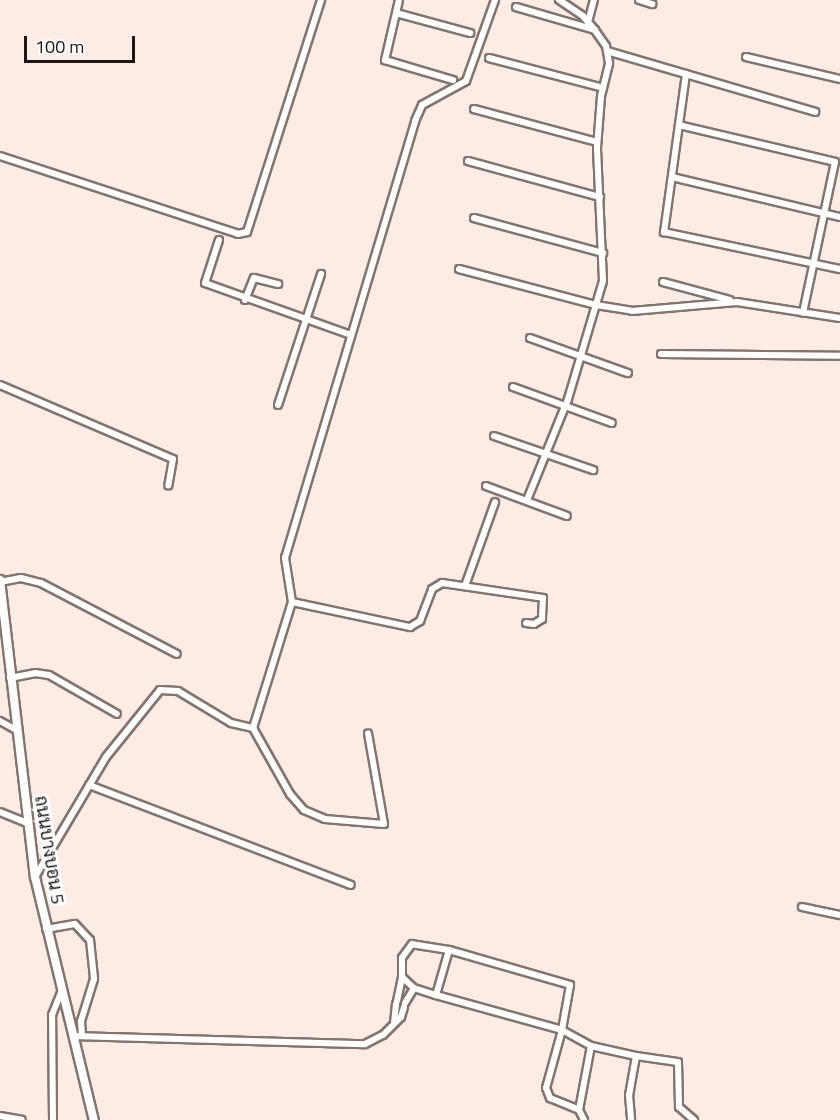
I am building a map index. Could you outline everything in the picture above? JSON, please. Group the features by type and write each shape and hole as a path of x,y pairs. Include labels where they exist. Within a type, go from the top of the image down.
{"main road":[{"name":"ถนนบางบอน 5","path":"0,581 35,877 62,990 77,1036 94,1120"}],"street":[{"path":"0,156 221,235 247,232 252,224 321,0"},
{"path":"391,0 399,1 385,60 453,80"},
{"path":"368,733 384,824 326,819 304,810 290,794 253,728 291,606 285,558 418,113 422,105 466,81 495,0"},
{"path":"527,500 565,406 603,281 597,142 603,88 609,63 607,51 596,30 588,21 559,0"},
{"path":"588,21 594,0"},
{"path":"639,0 652,4"},
{"path":"516,7 596,30"},
{"path":"396,13 470,33"},
{"path":"607,51 815,112"},
{"path":"746,57 840,78"},
{"path":"489,58 603,88"},
{"path":"686,74 664,232 840,269"},
{"path":"474,109 597,142"},
{"path":"679,125 838,162 803,313"},
{"path":"468,161 600,197"},
{"path":"672,177 840,217"},
{"path":"474,218 603,253"},
{"path":"221,235 205,283 245,300 351,335"},
{"path":"459,268 596,305 632,311 736,302"},
{"path":"278,405 321,274"},
{"path":"245,300 255,278 278,284"},
{"path":"663,282 736,302 840,318"},
{"path":"530,338 628,373"},
{"path":"661,354 840,356"},
{"path":"0,385 173,459 168,486"},
{"path":"513,387 612,423"},
{"path":"494,436 593,470"},
{"path":"486,486 567,516"},
{"path":"465,586 495,502"},
{"path":"0,581 21,578 41,583 177,654"},
{"path":"291,606 410,627 420,621 436,584 465,586 543,598 542,620 534,624 526,623"},
{"path":"10,678 35,673 48,675 117,714"},
{"path":"35,877 118,740 165,688 178,691 231,723 253,728"},
{"path":"0,721 16,730"},
{"path":"89,785 351,885"},
{"path":"0,812 27,823"},
{"path":"802,907 840,915"},
{"path":"46,929 75,924 90,940 94,979 77,1036 365,1044 383,1035 394,1023 414,988"},
{"path":"394,1023 402,977 402,958 412,944 449,950 565,981 571,991 547,1094 579,1110 584,1120"},
{"path":"436,995 449,950"},
{"path":"402,977 414,988 562,1030 591,1046 678,1062 679,1107 694,1120"},
{"path":"53,1120 52,1015 62,990"},
{"path":"579,1110 591,1046"},
{"path":"631,1120 629,1095 636,1056"},
{"path":"0,1116 22,1120"}]}
